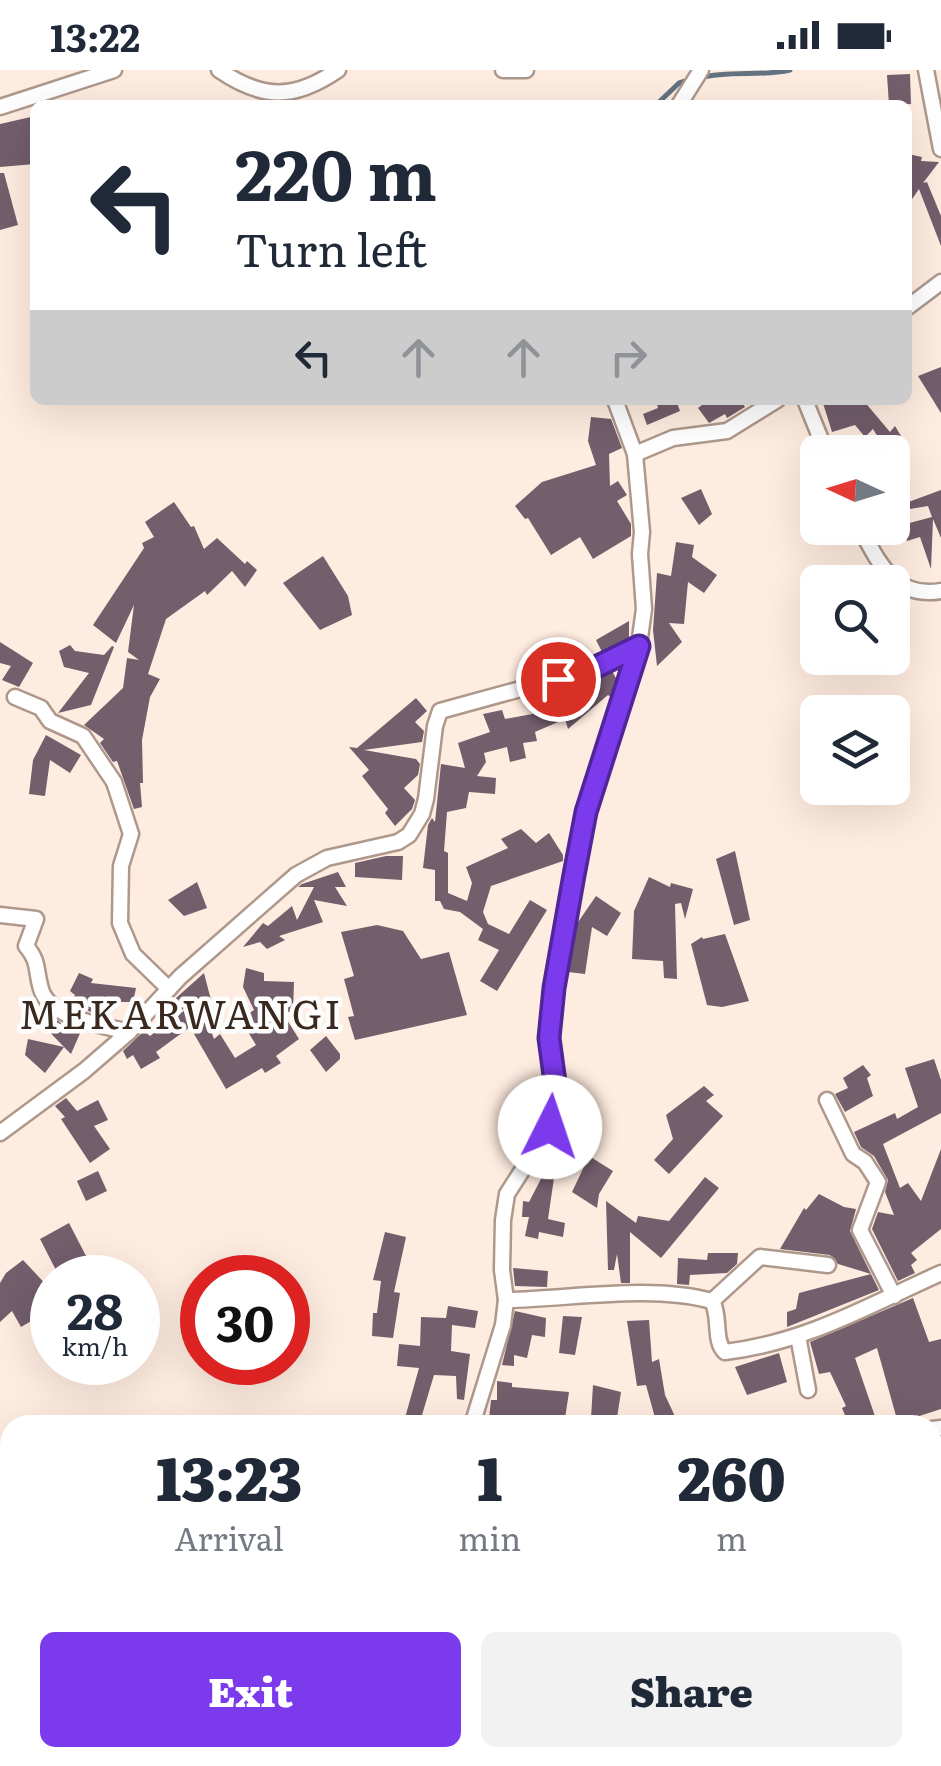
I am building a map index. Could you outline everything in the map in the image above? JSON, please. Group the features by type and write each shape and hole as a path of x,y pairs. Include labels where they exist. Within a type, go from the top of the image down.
{"street":[{"path":"0,107 114,70"},
{"path":"219,70 245,87 280,93 301,90 338,70"},
{"path":"503,70 526,70"},
{"path":"681,100 701,70"},
{"path":"926,70 941,149"},
{"path":"912,304 941,282"},
{"path":"475,1415 503,1326 507,1194 550,1127 556,1090 549,1038 554,988 586,812 639,646 644,610 635,454 617,405"},
{"path":"635,454 673,438 727,430 769,405"},
{"path":"807,405 819,435"},
{"path":"870,545 888,576 920,595 941,591"},
{"path":"0,1134 129,1032 169,989 296,875 327,858 398,842 409,835 426,799 440,712 590,670 639,646"},
{"path":"15,697 42,708 50,721 86,738 114,782 131,834 121,866 120,923 134,954 169,989"},
{"path":"0,915 36,919 26,946 37,959 41,990 48,1002 83,1022 129,1032"},
{"path":"827,1100 853,1154 865,1162 878,1182 860,1230 894,1296"},
{"path":"712,1302 760,1256 828,1265"},
{"path":"506,1300 657,1295 712,1302 718,1311 722,1350 756,1348 832,1325 941,1274"},
{"path":"798,1336 808,1390"}],"building":[{"path":"910,74 911,100 889,100 887,75"},
{"path":"30,117 30,164 0,167 0,124"},
{"path":"912,155 922,157 921,161 939,162 923,183 927,182 941,216 941,246 919,189 912,199"},
{"path":"0,173 4,173 18,225 0,230"},
{"path":"941,367 941,413 918,376"},
{"path":"657,405 678,405 680,411 647,425 643,414"},
{"path":"702,405 745,407 709,423 698,408"},
{"path":"824,405 867,405 890,432 895,426 900,435 877,435 873,429 863,435 855,425 832,432"},
{"path":"591,417 611,419 622,448 609,454 610,486 618,481 627,495 617,501 631,524 631,536 593,559 580,537 551,555 528,518 515,506 542,482 596,465 588,441"},
{"path":"701,489 712,514 699,525 681,498"},
{"path":"941,490 941,538 933,519 931,569 920,537 910,540 910,523 932,517 928,506 910,509 910,501"},
{"path":"174,502 194,526 204,549 217,538 257,570 245,587 232,571 207,595 205,591 166,619 148,674 160,679 150,697 142,740 142,807 134,809 117,761 113,762 100,743 104,739 84,725 123,688 127,658 139,660 128,652 134,605 116,643 93,625 144,548 142,543 154,537 145,522"},
{"path":"676,542 694,545 692,557 717,575 704,593 688,582 684,624 669,623 682,642 657,666 653,630 657,573 671,576"},
{"path":"323,556 348,596 352,615 320,630 283,583"},
{"path":"629,621 629,638 602,652 596,640"},
{"path":"0,642 33,663 19,687 2,680 11,666 0,663"},
{"path":"70,645 75,651 104,655 114,647 91,705 58,713 89,673 64,667 59,651"},
{"path":"612,671 617,680 611,697 608,695 568,729 565,719 535,732 537,741 523,743 526,758 510,762 507,747 484,753 486,762 477,776 496,778 495,794 469,792 466,808 447,812 444,851 448,853 448,893 467,901 472,883 466,867 508,848 501,839 521,829 536,843 549,833 563,855 563,861 491,886 483,912 488,924 509,934 530,900 547,910 497,991 480,981 499,950 478,940 483,929 460,912 444,909 440,901 435,901 435,870 423,868 428,825 432,818 435,822 441,764 465,768 458,743 490,732 483,714 502,710 505,719 543,712 541,694 556,690 556,701"},
{"path":"416,698 427,711 415,722 424,731 422,742 364,750 416,759 420,764 418,775 404,788 415,800 412,809 395,826 385,813 388,809 362,776 369,770 349,747 357,748"},
{"path":"46,735 81,755 70,773 50,760 45,796 29,794 33,760"},
{"path":"735,851 750,920 734,925 716,859"},
{"path":"403,856 402,880 355,877 355,863"},
{"path":"338,872 346,887 335,887 347,906 314,900 323,922 279,936 285,940 267,949 260,942 243,947 263,923 268,926 292,906 297,920 314,887 298,887"},
{"path":"649,877 670,887 671,883 693,889 685,919 681,903 675,904 677,979 664,978 663,961 632,959 634,911"},
{"path":"197,882 207,908 184,916 168,900"},
{"path":"596,896 621,913 607,936 592,927 585,974 568,972 576,925"},
{"path":"377,925 403,931 421,959 449,952 467,1015 355,1040 348,1017 354,1016 344,979 354,976 341,932"},
{"path":"725,934 749,1001 722,1007 707,1005 691,944 702,937"},
{"path":"246,968 264,973 264,981 294,982 293,1012 282,1012 299,1039 276,1056 281,1063 265,1073 262,1068 226,1089 190,1027 156,1052 160,1058 141,1069 133,1055 127,1059 123,1051 144,1031 150,1036 185,1010 167,1006 204,973 211,1000 202,1006 214,1039 220,1034 235,1058 256,1045 240,1019 254,1010 243,987"},
{"path":"79,973 93,979 91,983 136,988 133,1002 95,1002 91,1012 71,1004 75,995 70,991"},
{"path":"42,1010 81,1031 71,1054 35,1017"},
{"path":"326,1036 340,1059 326,1072 310,1050"},
{"path":"28,1039 64,1047 45,1073 25,1055"},
{"path":"934,1059 941,1080 941,1113 883,1144 900,1188 908,1183 921,1201 941,1149 941,1229 911,1253 917,1260 911,1265 915,1273 898,1281 872,1229 878,1212 894,1215 885,1192 888,1180 854,1132 895,1113 897,1119 918,1107 905,1068"},
{"path":"863,1065 871,1075 867,1078 873,1096 845,1112 835,1094 848,1088 843,1078"},
{"path":"704,1086 714,1095 706,1101 723,1116 669,1174 654,1160 673,1139 666,1115"},
{"path":"66,1098 77,1111 98,1100 108,1120 94,1126 110,1149 90,1163 55,1106"},
{"path":"589,1156 613,1171 599,1194 597,1208 572,1192"},
{"path":"98,1171 107,1191 86,1201 77,1181"},
{"path":"544,1173 554,1178 548,1219 565,1223 563,1237 539,1232 538,1239 525,1236 529,1217 522,1217 523,1201 529,1202"},
{"path":"705,1177 719,1188 661,1258 630,1232 630,1283 621,1283 617,1254 614,1270 608,1270 606,1201 636,1223 638,1216 669,1221"},
{"path":"819,1194 856,1209 850,1231 871,1274 838,1264 830,1255 780,1249 804,1208"},
{"path":"69,1223 86,1255 48,1255 40,1239"},
{"path":"385,1232 406,1237 394,1292 400,1293 393,1338 372,1336 381,1281 373,1280"},
{"path":"708,1253 738,1253 737,1264 727,1273 690,1275 689,1285 677,1284 678,1258 707,1260"},
{"path":"23,1260 30,1267 30,1322 21,1327 12,1311 0,1322 0,1283"},
{"path":"513,1268 548,1271 547,1287 515,1286"},
{"path":"871,1274 879,1290 787,1327 787,1312 796,1309 799,1293"},
{"path":"913,1298 929,1342 941,1339 941,1409 923,1415 896,1415 877,1348 855,1358 875,1415 845,1415 842,1408 846,1406 830,1372 819,1374 810,1342"},
{"path":"448,1306 478,1311 475,1328 452,1325 451,1351 470,1354 464,1400 457,1399 456,1376 434,1375 422,1415 406,1415 419,1368 397,1366 399,1344 420,1346 421,1317 446,1318"},
{"path":"515,1311 546,1318 545,1337 532,1335 527,1358 514,1355 514,1366 502,1365"},
{"path":"563,1316 582,1317 575,1355 559,1353"},
{"path":"649,1320 652,1362 659,1359 665,1395 674,1415 654,1415 646,1385 637,1386 627,1321"},
{"path":"779,1353 787,1382 747,1395 735,1367"},
{"path":"497,1381 512,1383 512,1387 569,1392 566,1415 489,1415 491,1400 497,1400"},
{"path":"593,1385 621,1392 617,1415 591,1415"}],"waterway":[{"path":"700,78 790,70"},
{"path":"661,100 679,83 689,80"}],"district":[{"name":"MEKARWANGI","path":"181,1011"}],"route":[{"path":"550,1127 556,1090 549,1038 574,875 586,812 639,646 590,670 558,679"}]}
